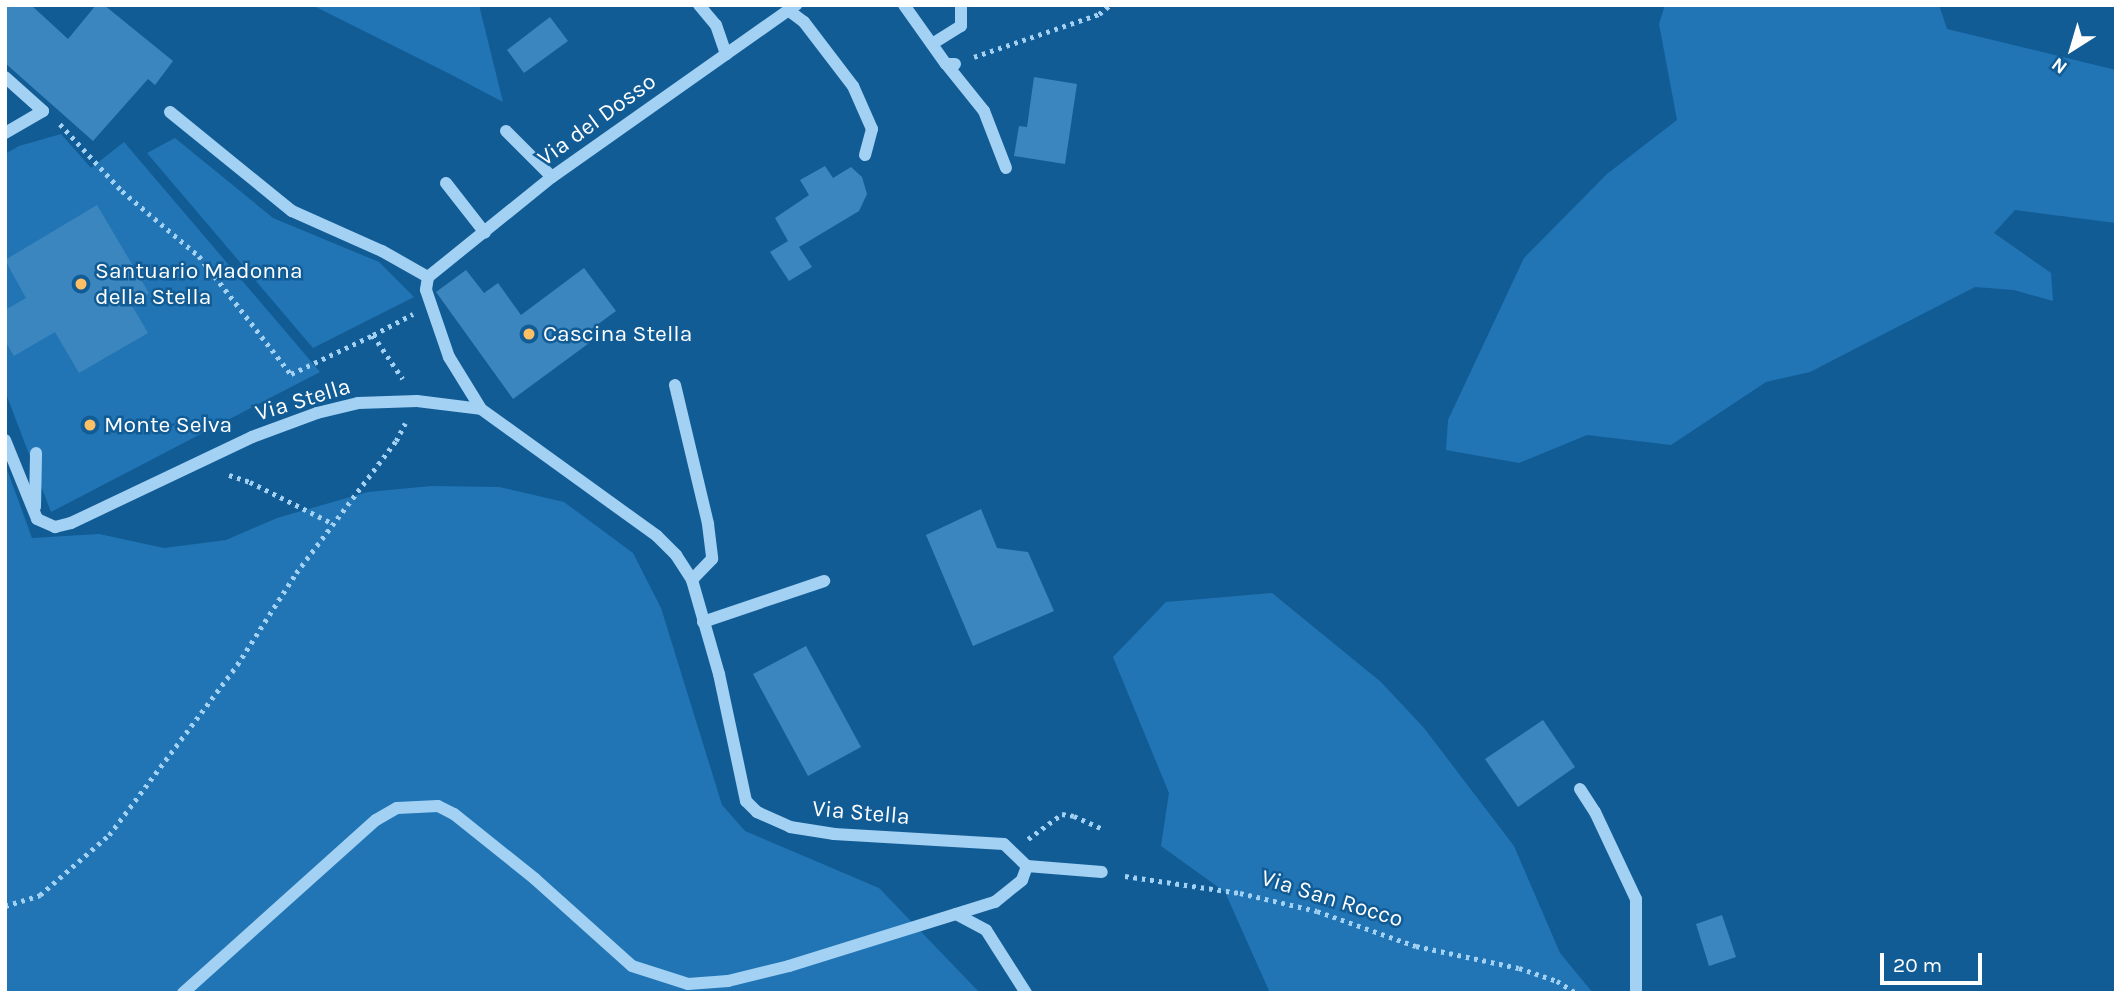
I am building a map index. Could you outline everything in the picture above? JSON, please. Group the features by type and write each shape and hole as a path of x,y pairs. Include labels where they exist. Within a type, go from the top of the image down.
{"street":[{"path":"699,5 716,25 726,54"},
{"path":"904,5 984,111 1006,169"},
{"path":"932,44 961,26 961,5"},
{"path":"792,7 853,86 872,129 866,155"},
{"name":"Via del Dosso","path":"428,278 552,177 792,7"},
{"path":"5,77 43,111 5,133"},
{"path":"170,112 292,211 382,251 428,278 426,290 449,357 481,409"},
{"path":"506,131 552,177"},
{"path":"446,183 485,233"},
{"path":"675,386 708,524 712,559 692,580"},
{"name":"Via Stella","path":"35,514 47,525 71,523 252,437 358,403 417,401 481,409 657,536 676,555 692,580 730,719 746,801 757,812 790,827 834,834 1004,844 1013,850"},
{"path":"5,440 35,514"},
{"path":"35,514 36,453"},
{"path":"703,622 824,582"},
{"path":"1580,789 1595,812 1636,899 1636,993"},
{"path":"183,993 376,820 397,808 438,806 454,814 535,879 632,966 688,984 728,981 777,969 995,902 1022,880 1027,866"},
{"path":"1013,850 1027,866 1101,872"},
{"path":"956,914 986,930 1026,993"}],"path":[{"path":"951,64 1099,14 1110,5"},
{"path":"61,126 121,191 199,256 291,374 430,305"},
{"path":"5,906 40,895 109,835 237,665 332,523 396,441 417,401 373,335"},
{"path":"199,463 250,482 332,523"},
{"path":"1013,850 1062,814 1074,816 1101,828"},
{"name":"Via San Rocco","path":"1101,872 1240,893 1317,911 1416,946 1519,968 1557,981 1576,993"}],"shaded area":[{"path":"312,5 479,5 503,102 450,74"},
{"path":"1665,5 1939,5 1947,29 2116,70 2116,223 2015,210 1994,233 2051,273 2053,301 2014,290 1975,287 1810,372 1766,382 1671,445 1587,435 1519,463 1446,450 1448,420 1524,258 1607,174 1677,120 1659,24"},
{"path":"61,134 91,168 124,142 320,372 51,512 5,391 5,154 19,146"},
{"path":"175,138 273,218 379,262 414,297 313,348 147,153"},
{"path":"5,464 32,538 99,534 164,548 226,540 277,518 368,492 431,486 499,487 564,502 633,553 661,608 722,805 745,831 879,888 980,993 5,993"},
{"path":"1272,593 1381,682 1424,728 1514,846 1560,953 1593,993 1270,993 1225,892 1161,846 1169,793 1113,657 1166,602"}],"building":[{"path":"5,5 31,5 68,39 96,5 104,5 173,61 155,85 148,79 93,141 5,63"},
{"path":"550,17 568,41 524,73 507,50"},
{"path":"1034,77 1077,84 1065,164 1014,156 1019,126 1027,127"},
{"path":"825,166 833,178 851,167 862,177 867,194 859,211 799,247 812,267 789,281 770,252 788,241 775,218 809,195 800,180"},
{"name":"Santuario Madonna della Stella","path":"97,205 149,293 131,304 148,333 79,373 55,332 14,356 5,341 5,310 26,298 5,260"},
{"name":"Cascina Stella","path":"584,268 616,311 590,330 596,338 513,399 436,292 466,270 484,293 498,283 521,315"},
{"path":"981,509 997,548 1028,552 1054,611 973,646 926,535"},
{"path":"806,646 861,747 808,776 753,674"},
{"path":"1543,720 1575,767 1518,807 1485,759"},
{"path":"1722,915 1736,957 1709,966 1696,924"}],"place":[{"name":"Santuario Madonna della Stella","path":"81,284"},
{"name":"Cascina Stella","path":"529,334"},
{"name":"Monte Selva","path":"90,425"}]}
